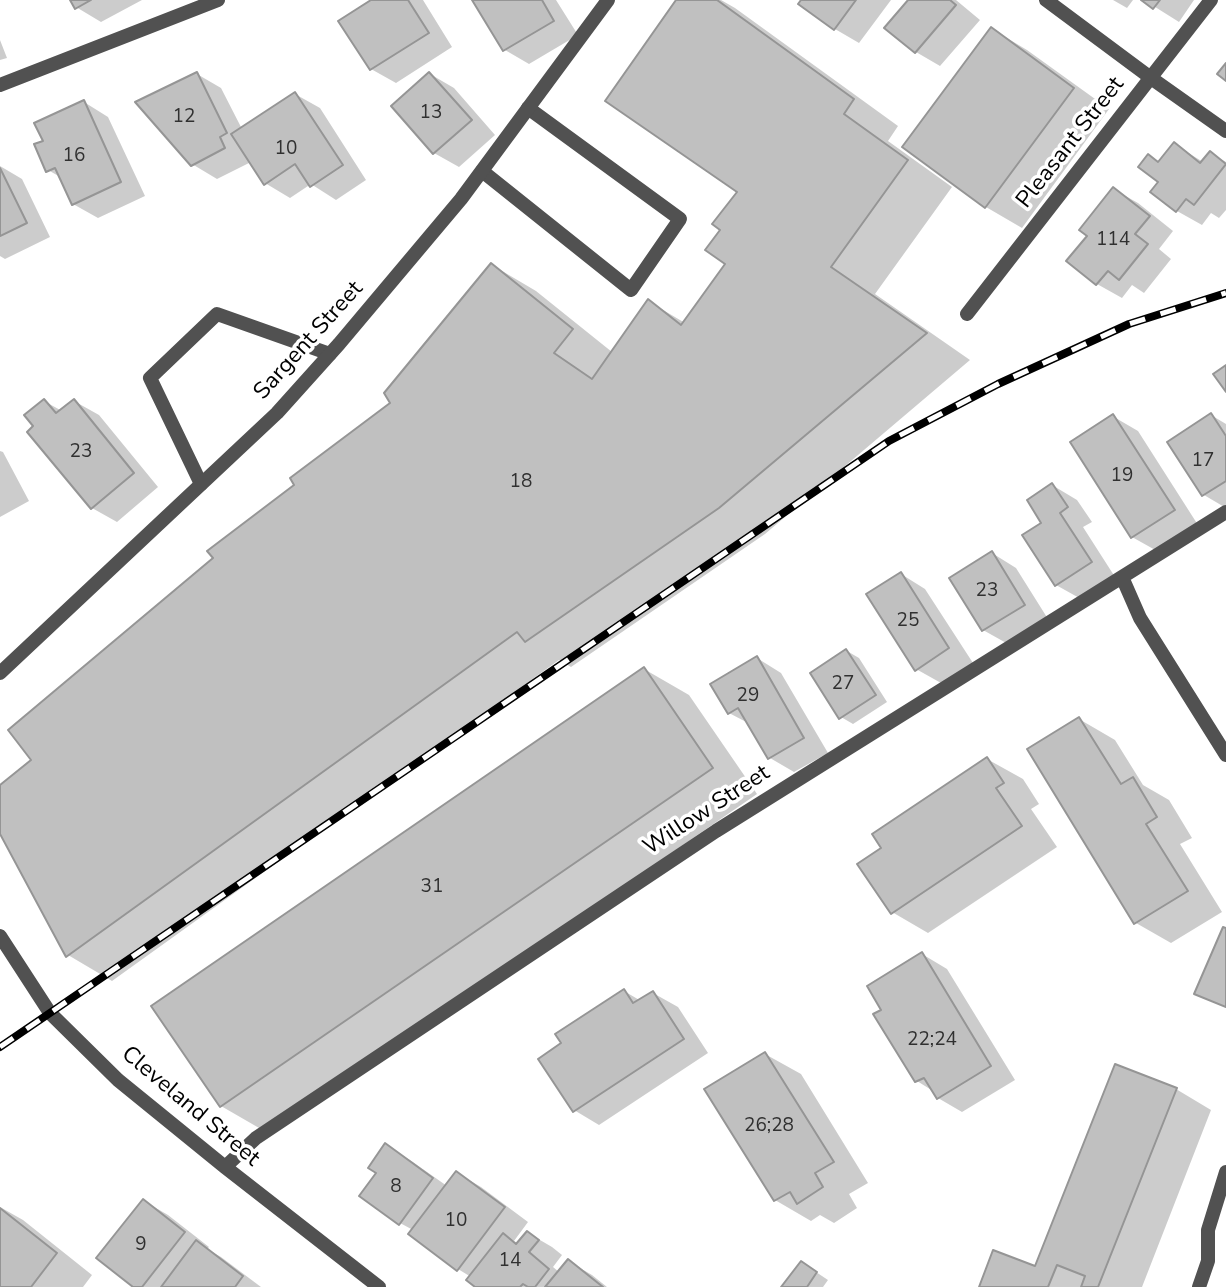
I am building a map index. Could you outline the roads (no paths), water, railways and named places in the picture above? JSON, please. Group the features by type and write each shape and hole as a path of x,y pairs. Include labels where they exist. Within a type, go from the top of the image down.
{"street":[{"path":"0,85 188,5 218,0"},
{"name":"Sargent Street","path":"0,673 276,413 330,354 461,199 608,0"},
{"path":"1046,0 1226,131"},
{"name":"Pleasant Street","path":"967,314 1211,0"},
{"path":"482,171 631,290 680,219 528,108"},
{"path":"201,484 150,379 217,314 330,354"},
{"name":"Willow Street","path":"225,1167 256,1138 716,831 1226,512"},
{"path":"1122,578 1140,618 1226,755"},
{"name":"Cleveland Street","path":"0,936 50,1013 118,1080 379,1287"},
{"path":"1199,1287 1208,1261 1208,1230 1226,1172"}],"railway":[{"path":"0,1047 889,441 998,384 1129,324 1226,293"}]}
